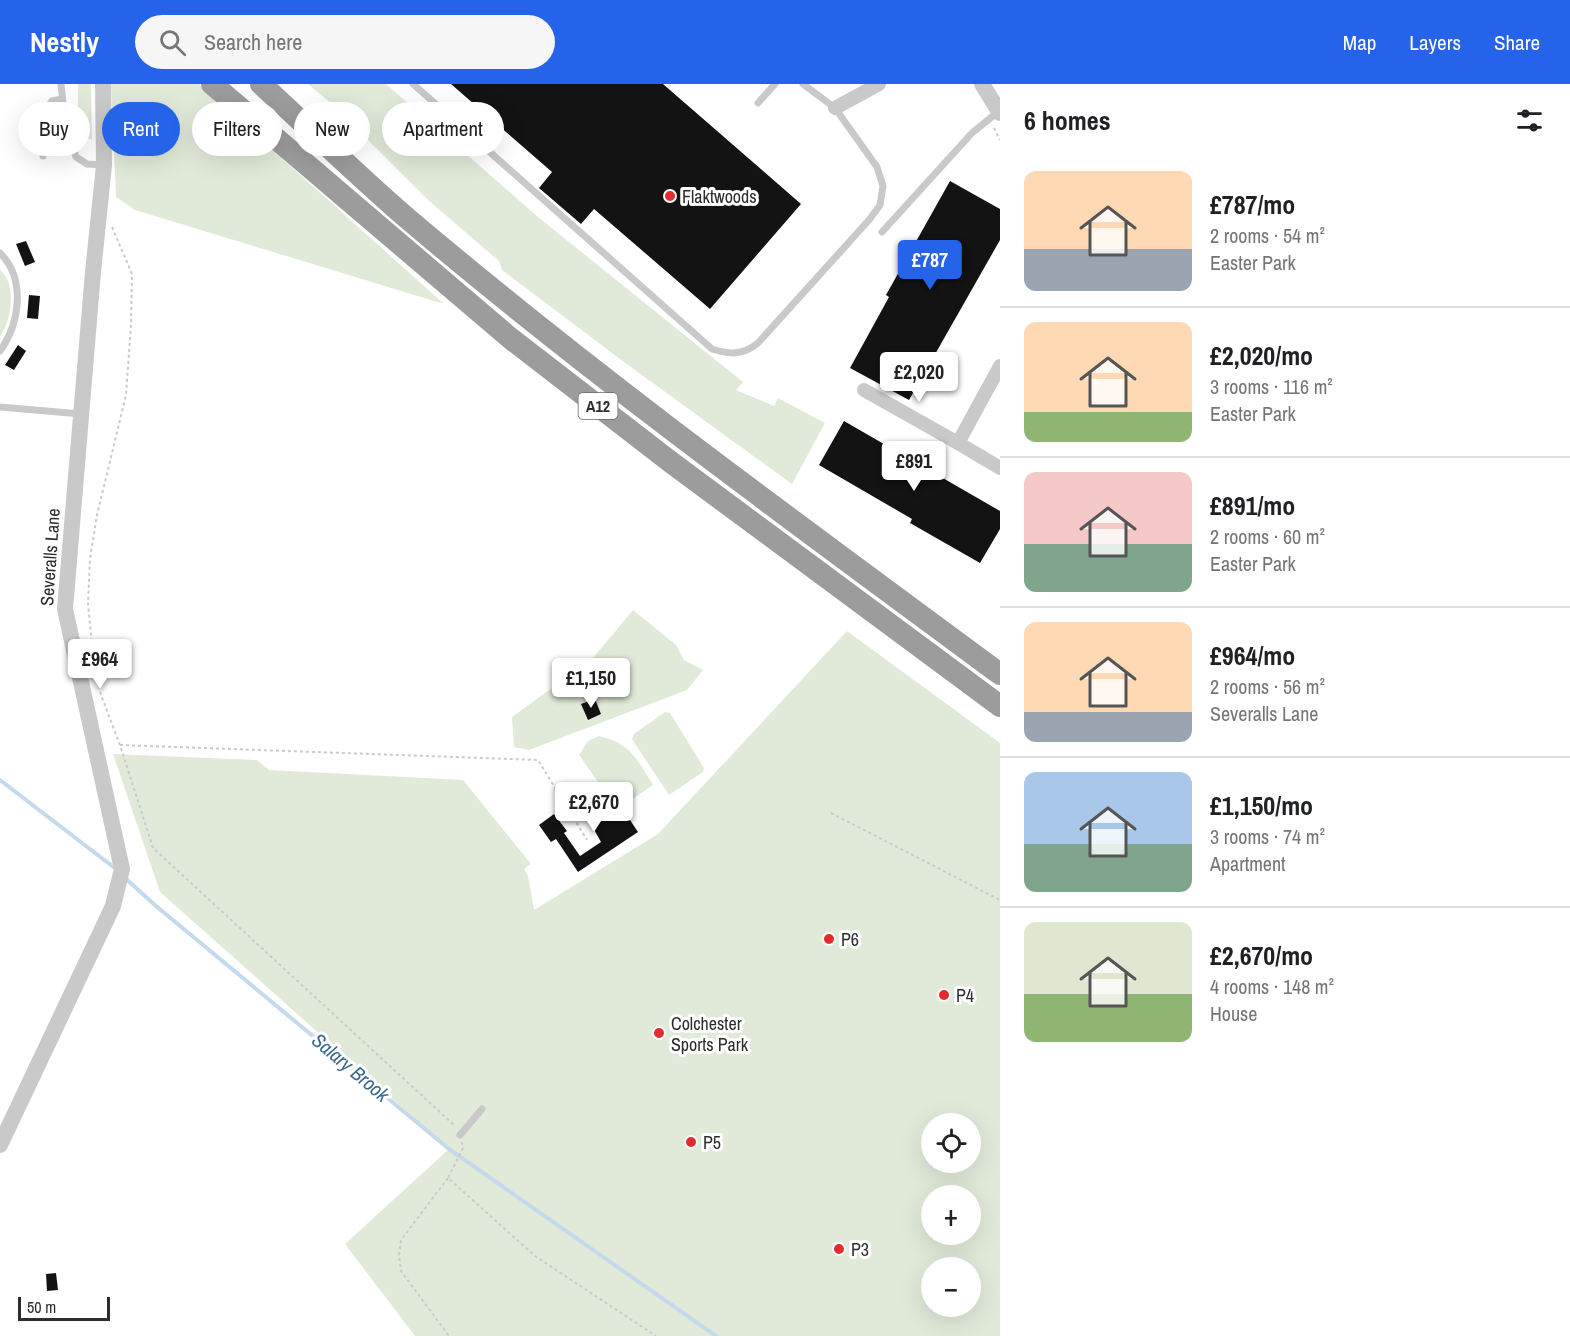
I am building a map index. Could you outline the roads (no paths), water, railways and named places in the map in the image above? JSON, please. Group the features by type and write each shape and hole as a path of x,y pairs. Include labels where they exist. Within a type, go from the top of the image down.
{"highway":[{"name":"A12","path":"212,84 510,338 672,463 1000,706"},
{"name":"A12","path":"261,84 408,218 542,327 701,452 1000,674"}],"street":[{"name":"Severalls Lane","path":"0,1146 113,906 122,869 65,609 104,165 103,84"},
{"path":"835,108 879,84"},
{"path":"982,84 999,112"},
{"path":"958,443 1000,366"},
{"path":"864,390 1000,468"}],"lane":[{"path":"61,84 65,122 76,157 87,164 104,165"},
{"path":"413,84 712,349 735,354 748,351 758,343 846,248 880,205 883,186 877,167 835,108 803,84"},
{"path":"758,104 775,84"},
{"path":"51,102 62,99"},
{"path":"882,232 972,133 999,112"},
{"path":"0,253 13,270 17,290 17,310 8,339 0,351"},
{"path":"0,407 81,414"},
{"path":"460,1135 482,1109"}],"waterway":[{"name":"Salary Brook","path":"0,780 116,869"},
{"name":"Salary Brook","path":"125,878 449,1149 716,1336"}],"place":[{"name":"Flaktwoods","path":"670,196"},
{"name":"P6","path":"829,939"},
{"name":"P4","path":"944,995"},
{"name":"Colchester Sports Park","path":"659,1033"},
{"name":"P5","path":"691,1142"},
{"name":"P3","path":"839,1249"}]}
